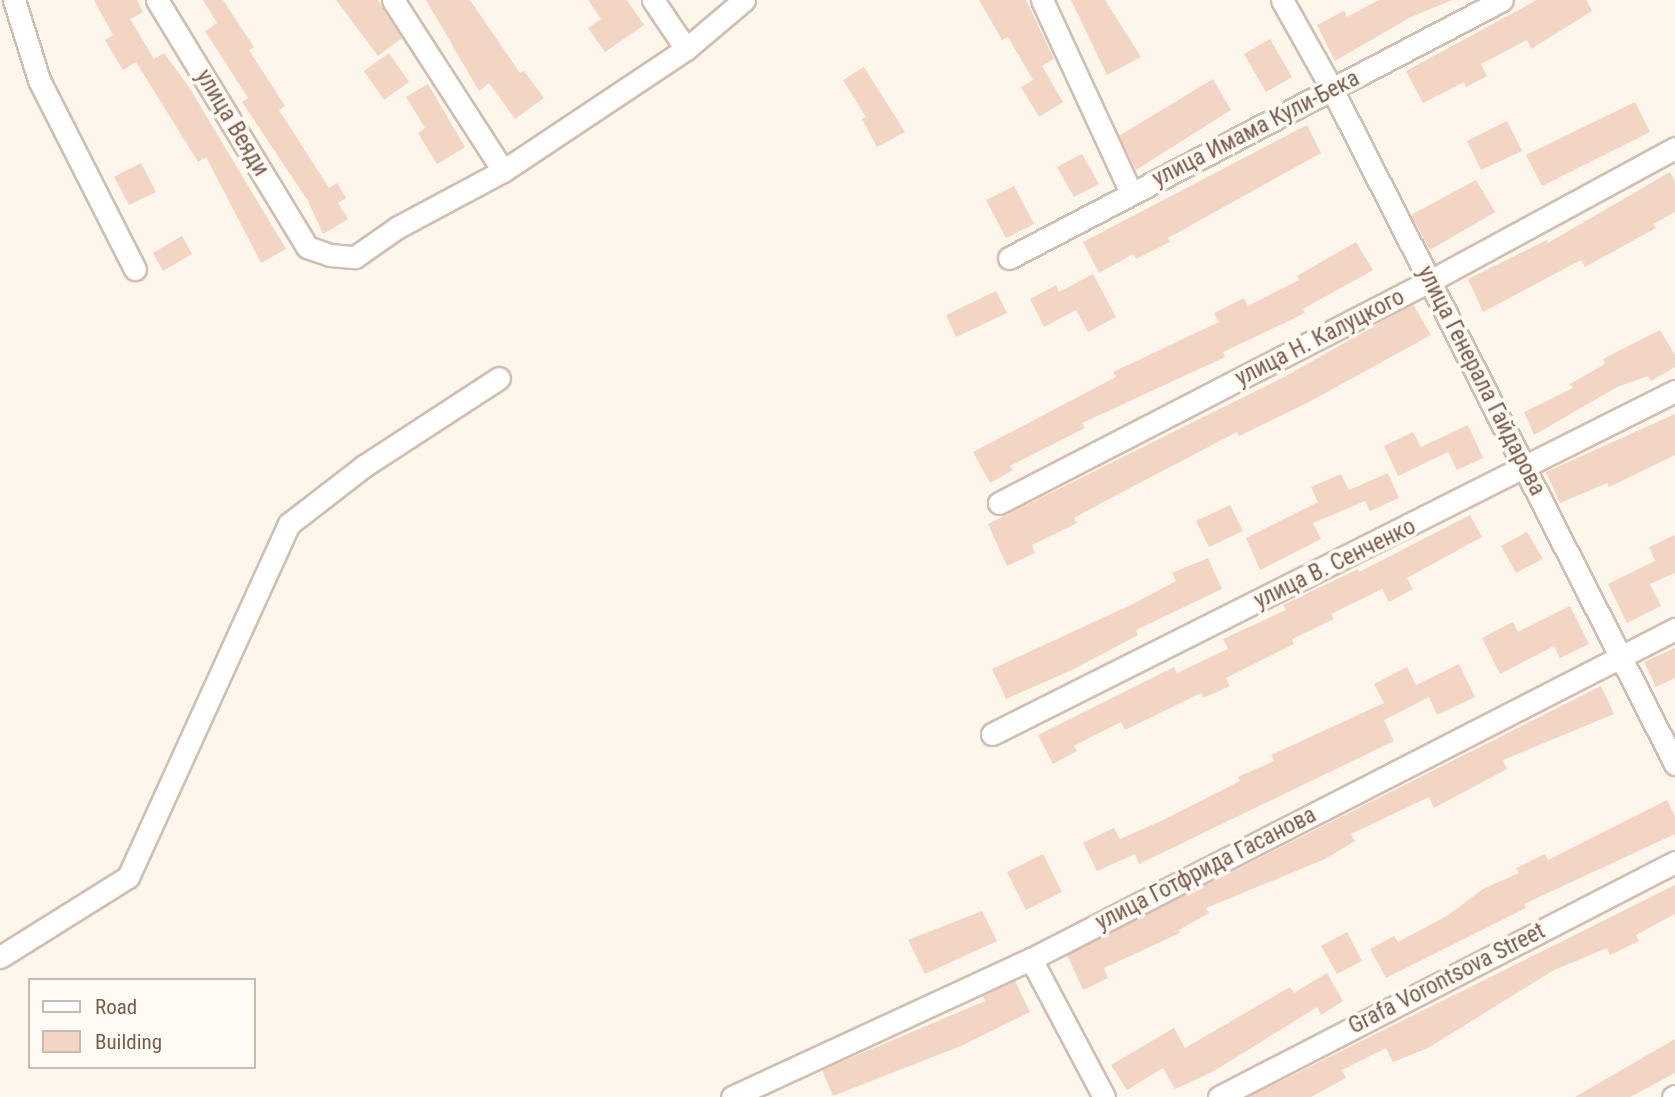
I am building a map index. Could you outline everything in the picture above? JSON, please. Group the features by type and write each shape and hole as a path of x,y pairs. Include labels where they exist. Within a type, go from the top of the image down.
{"street":[{"path":"14,0 39,80 135,270"},
{"name":"улица Веяди","path":"157,0 307,247 330,256 355,257 398,227 503,171"},
{"path":"393,0 503,171 685,49 744,0"},
{"path":"653,0 685,49"},
{"path":"1042,0 1131,192"},
{"name":"улица Генерала Гайдарова","path":"1282,0 1333,91 1675,764"},
{"name":"улица Имама Кули-Бека","path":"1009,258 1131,192 1333,91 1502,0"},
{"name":"улица Н. Калуцкого","path":"999,503 1430,281 1675,148"},
{"path":"0,957 128,877 289,524 364,466 499,378"},
{"name":"улица В. Сенченко","path":"992,734 1525,470 1675,391"},
{"name":"улица Готфрида Гасанова","path":"732,1097 1031,959 1675,629"},
{"name":"Grafa Vorontsova Street","path":"1219,1097 1675,862"},
{"path":"1031,959 1104,1097"}],"building":[{"path":"94,0 137,0 143,12 130,19 154,59 164,53 189,87 286,249 261,263 206,157 198,162 136,62 123,70 105,40 113,35"},
{"path":"203,0 223,0 254,47 249,50 285,106 279,110 329,188 337,183 346,198 338,203 348,219 323,234 308,201 242,102 248,98 205,31 217,23"},
{"path":"336,0 378,0 402,38 378,56"},
{"path":"426,0 470,0 520,73 524,71 544,98 515,119 489,83 479,91"},
{"path":"588,0 627,0 644,25 605,52 588,28 601,19"},
{"path":"979,0 1026,0 1054,59 1042,66 1063,102 1039,117 1021,87 1033,80 1008,37 1002,40"},
{"path":"1071,0 1105,0 1141,57 1107,75"},
{"path":"1379,0 1452,0 1409,18 1335,61 1317,25 1344,11 1347,17"},
{"path":"1537,0 1586,0 1592,11 1531,49 1527,40 1481,64 1487,76 1466,87 1464,82 1423,103 1406,71"},
{"path":"1270,39 1292,77 1266,92 1244,54"},
{"path":"389,53 409,82 384,100 364,71"},
{"path":"864,67 905,132 877,147 862,119 866,117 843,80"},
{"path":"1213,79 1231,110 1136,170 1119,136"},
{"path":"428,84 465,147 437,164 418,133 425,128 406,97"},
{"path":"1635,102 1650,132 1542,186 1526,155"},
{"path":"1507,121 1522,151 1481,170 1467,141"},
{"path":"1307,125 1321,153 1168,238 1170,242 1136,259 1133,254 1099,273 1083,242"},
{"path":"1082,154 1099,184 1074,197 1057,167"},
{"path":"141,163 156,192 129,205 114,177"},
{"path":"1670,172 1675,181 1675,212 1653,224 1656,228 1585,267 1581,260 1483,312 1468,279 1547,240 1548,243"},
{"path":"1476,180 1495,212 1430,250 1411,215"},
{"path":"1014,186 1034,224 1006,238 986,200"},
{"path":"182,236 192,254 163,271 153,253"},
{"path":"1356,242 1373,270 1303,309 1305,313 1223,352 1225,357 1082,423 1085,428 1010,466 1013,470 990,483 973,452 1116,377 1113,372 1219,322 1214,313 1244,298 1248,306 1299,280 1297,276"},
{"path":"1093,274 1116,317 1088,332 1076,310 1044,327 1030,299 1056,285 1059,292"},
{"path":"996,291 1007,313 956,337 946,315"},
{"path":"1413,304 1431,335 1307,403 1239,436 1237,432 1107,500 1074,518 1077,523 1032,545 1035,553 1007,566 988,524 1284,377"},
{"path":"1660,330 1675,355 1675,367 1651,381 1648,376 1617,387 1534,435 1524,412 1573,388 1570,384 1605,364 1603,359"},
{"path":"1675,414 1675,455 1609,487 1607,483 1560,503 1546,472"},
{"path":"1468,425 1483,458 1457,470 1448,452 1398,476 1384,446 1413,432 1421,447"},
{"path":"1388,473 1399,498 1370,511 1365,501 1313,523 1321,539 1260,570 1246,538 1318,502 1311,487 1341,474 1349,490"},
{"path":"1230,505 1243,531 1209,547 1196,521"},
{"path":"1470,515 1482,537 1407,578 1413,589 1389,602 1382,589 1331,614 1334,619 1292,639 1294,644 1226,678 1230,686 1203,698 1201,693 1125,730 1121,722 1074,746 1077,751 1053,764 1038,735 1174,667 1177,673 1228,649 1223,639 1286,610 1283,605 1358,569 1359,572"},
{"path":"1527,532 1543,559 1516,573 1501,546"},
{"path":"1675,535 1675,573 1650,584 1661,606 1627,623 1608,584 1655,561 1649,547"},
{"path":"1208,558 1222,589 1136,630 1138,635 1072,670 1006,699 992,669 1133,604 1176,581 1172,573"},
{"path":"1570,606 1589,644 1560,658 1554,646 1500,674 1482,638 1513,622 1518,632"},
{"path":"1675,648 1675,678 1656,687 1644,662"},
{"path":"1459,664 1475,697 1437,715 1429,697 1384,720 1394,741 1139,864 1135,854 1097,871 1083,843 1114,828 1120,839 1163,820 1240,781 1238,777 1274,761 1271,755 1384,703 1374,684 1407,667 1416,685"},
{"path":"1601,686 1614,714 1503,760 1507,769 1434,808 1429,797 1351,834 1355,841 1325,859 1206,908 1209,913 1179,930 1180,933 1104,968 1108,978 1083,990 1067,955"},
{"path":"1667,800 1675,816 1675,834 1524,904 1526,908 1386,978 1370,949 1394,936 1398,942 1447,916 1483,889 1519,873 1516,868 1545,854 1548,860"},
{"path":"1043,854 1062,892 1026,910 1007,872"},
{"path":"1675,885 1675,914 1636,935 1639,941 1610,955 1607,948 1554,970 1428,1048 1393,1062 1386,1048 1342,1070 1346,1078 1311,1097 1249,1097"},
{"path":"982,911 997,941 925,974 908,940"},
{"path":"1347,932 1362,961 1337,974 1321,946"},
{"path":"1327,973 1343,1001 1321,1015 1317,1007 1214,1071 1175,1089 1163,1068 1127,1090 1111,1065 1174,1028 1185,1048 1290,987 1294,993"},
{"path":"1015,981 1030,1012 963,1045 833,1096 822,1070 985,1001 983,996"},
{"path":"1675,1039 1675,1073 1630,1097 1575,1097"}]}
